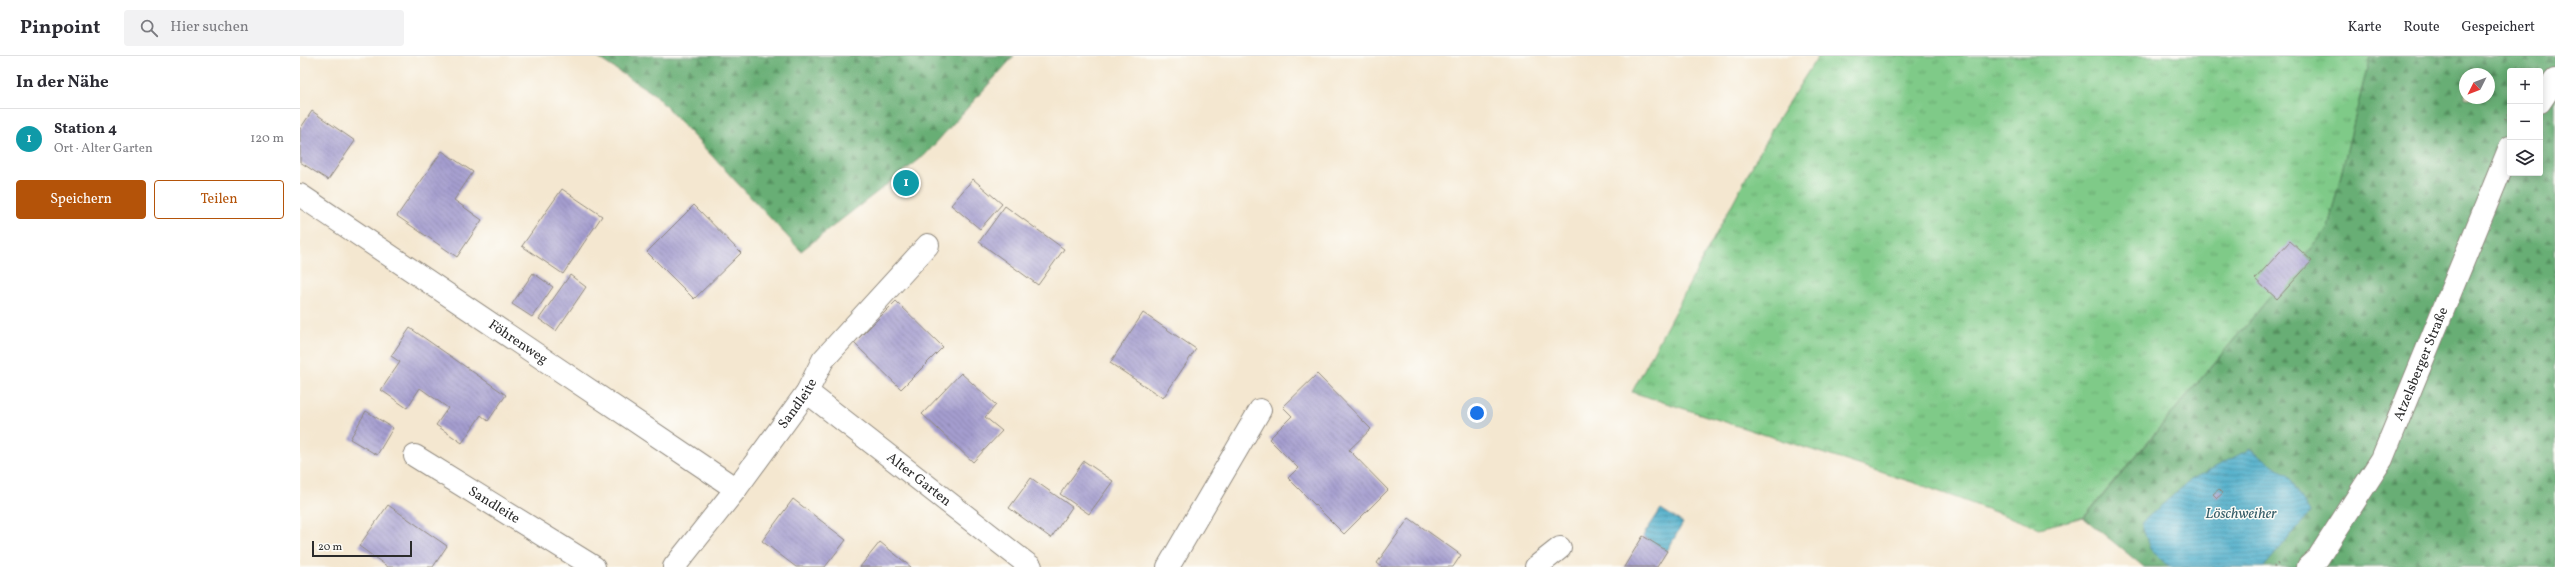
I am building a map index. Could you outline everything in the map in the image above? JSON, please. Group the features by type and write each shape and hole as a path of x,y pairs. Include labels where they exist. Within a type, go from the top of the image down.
{"street":[{"path":"2543,98 2555,80"},
{"name":"Atzelsberger Straße","path":"2308,567 2318,558 2382,459 2507,154"},
{"name":"Föhrenweg","path":"300,195 736,489"},
{"name":"Sandleite","path":"674,567 736,489 807,392 823,360 928,245"},
{"name":"Alter Garten","path":"807,392 1030,567"},
{"path":"1168,567 1260,410"},
{"name":"Sandleite","path":"415,456 594,567"},
{"path":"1536,567 1560,548"}],"green space":[{"path":"595,56 1014,56 925,155 801,251 654,94"},
{"path":"1818,56 2370,56 2328,228 2084,517 2039,528 1921,485 1632,392 1773,127"},
{"path":"2370,56 2555,56 2555,567 2144,567 2084,518 2328,228"}],"water":[{"name":"Löschweiher","path":"2250,449 2289,476 2310,513 2264,567 2169,567 2150,549 2141,523 2192,479"},
{"path":"1661,509 1683,523 1667,551 1643,536"}],"building":[{"path":"312,111 355,141 328,180 300,162 300,129"},
{"path":"442,151 473,172 454,200 482,220 457,257 397,216"},
{"path":"899,173 916,177 912,193 896,190"},
{"path":"973,179 1002,204 980,229 951,205"},
{"path":"562,189 602,216 563,274 522,246"},
{"path":"694,205 741,253 694,299 647,252"},
{"path":"1005,206 1064,249 1038,285 979,242"},
{"path":"2290,241 2312,261 2277,299 2255,279"},
{"path":"533,273 553,287 532,317 512,304"},
{"path":"570,275 586,287 556,331 539,319"},
{"path":"896,301 943,347 901,389 854,343"},
{"path":"1143,313 1196,349 1163,398 1110,363"},
{"path":"410,328 506,395 488,421 481,415 462,443 436,425 448,408 420,388 407,408 381,390 400,362 391,356"},
{"path":"961,373 996,405 985,417 1002,431 973,462 922,414"},
{"path":"1317,374 1371,429 1349,450 1388,490 1344,534 1288,478 1298,468 1269,439 1292,416 1283,407"},
{"path":"366,411 393,428 377,455 350,439"},
{"path":"1084,461 1113,481 1089,514 1060,494"},
{"path":"1031,478 1072,507 1051,538 1009,508"},
{"path":"2219,489 2223,493 2217,498 2213,494"},
{"path":"793,499 846,540 825,567 796,567 762,541"},
{"path":"388,505 447,546 433,567 388,567 359,546"},
{"path":"1409,518 1461,555 1453,567 1382,567 1377,563"},
{"path":"1643,536 1667,551 1657,567 1624,567"},
{"path":"880,542 911,567 860,567"}],"place":[{"name":"Station 4","path":"906,183"}]}
